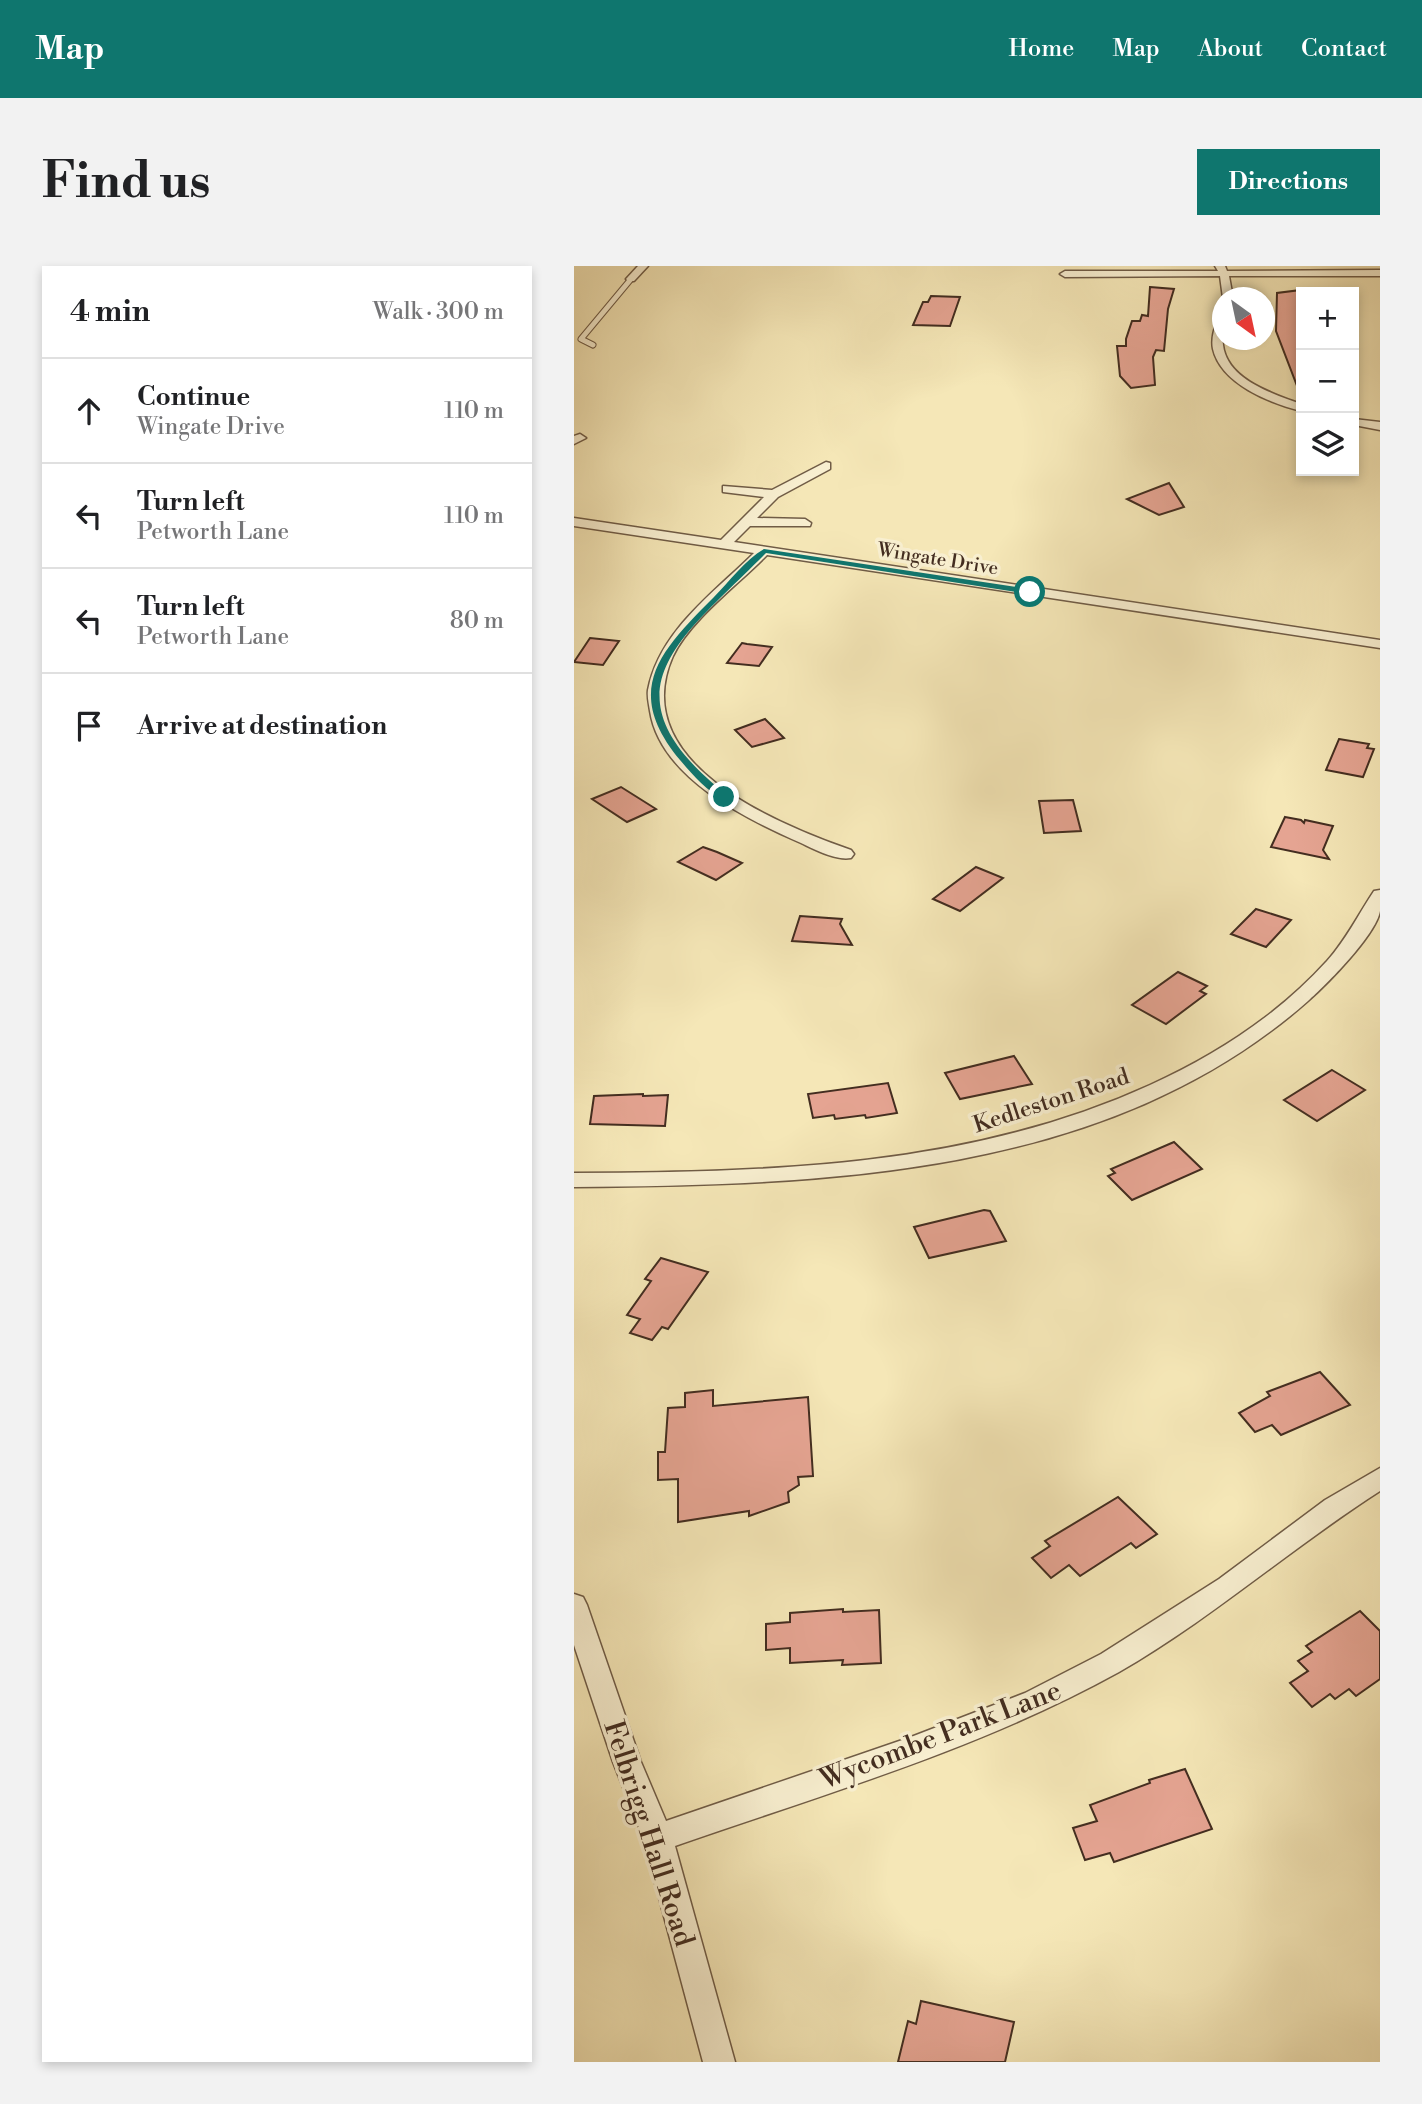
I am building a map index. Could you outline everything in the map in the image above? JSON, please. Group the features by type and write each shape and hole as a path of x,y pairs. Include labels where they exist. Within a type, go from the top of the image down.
{"street":[{"path":"632,279 643,266"},
{"path":"1065,274 1222,270 1380,273"},
{"path":"1218,350 1226,369 1258,389 1296,406"},
{"path":"1359,423 1380,426"},
{"path":"724,545 774,494 826,466"},
{"path":"727,489 774,494"},
{"name":"Wingate Drive","path":"574,522 1380,644"},
{"path":"747,522 805,523"},
{"path":"764,551 680,635 654,684 657,714 668,739 684,762 724,797 750,814 809,842 845,854"},
{"name":"Kedleston Road","path":"574,1180 793,1176 887,1167 1008,1144 1098,1115 1180,1080 1247,1041 1303,997 1348,952 1375,917 1380,895"},
{"name":"Wycombe Park Lane","path":"658,1838 915,1749 1035,1702 1111,1662 1228,1587 1334,1507 1380,1478"},
{"name":"Felbrigg Hall Road","path":"574,1605 627,1762 658,1838 719,2062"}],"lane":[{"path":"593,345 581,339 632,279"}],"building":[{"path":"1150,287 1174,289 1168,309 1164,351 1156,350 1153,357 1155,385 1131,388 1120,376 1117,346 1126,346 1132,321 1140,321 1142,315 1148,316"},
{"path":"1296,291 1296,383 1276,331 1277,293"},
{"path":"931,296 960,297 950,326 913,325 923,302 928,302"},
{"path":"1169,483 1184,507 1159,515 1127,499"},
{"path":"590,638 619,641 603,665 574,662"},
{"path":"742,643 772,647 759,666 727,663"},
{"path":"765,719 784,738 752,747 735,730"},
{"path":"1339,739 1369,744 1367,748 1374,749 1363,777 1326,770"},
{"path":"621,787 656,809 627,822 592,799"},
{"path":"1073,800 1081,831 1044,833 1039,801"},
{"path":"1285,817 1304,823 1305,820 1333,826 1323,850 1329,859 1271,847"},
{"path":"703,847 742,863 716,880 678,862"},
{"path":"976,867 1003,878 960,911 933,899"},
{"path":"1256,909 1291,920 1266,947 1231,934"},
{"path":"800,916 842,919 840,924 852,945 792,941"},
{"path":"1178,972 1207,986 1200,991 1206,994 1166,1024 1132,1005"},
{"path":"1014,1056 1032,1084 960,1099 945,1073"},
{"path":"1332,1070 1365,1090 1317,1121 1284,1100"},
{"path":"888,1083 897,1113 866,1118 865,1115 835,1119 834,1115 813,1118 808,1094"},
{"path":"668,1095 665,1126 590,1124 594,1096"},
{"path":"1174,1142 1202,1169 1132,1200 1108,1176 1115,1173 1111,1169"},
{"path":"984,1210 990,1211 1006,1241 929,1258 914,1227"},
{"path":"661,1258 708,1272 668,1329 662,1327 652,1340 630,1333 640,1319 627,1315 651,1281 645,1279"},
{"path":"1320,1372 1350,1405 1281,1435 1272,1425 1255,1432 1239,1413 1270,1396 1267,1392"},
{"path":"713,1390 713,1406 808,1397 813,1476 798,1477 799,1485 788,1492 789,1502 749,1516 749,1511 678,1522 678,1479 658,1480 658,1452 665,1452 668,1408 685,1407 685,1393"},
{"path":"1118,1497 1157,1534 1136,1548 1131,1543 1080,1576 1069,1565 1051,1578 1032,1558 1050,1546 1045,1541"},
{"path":"843,1609 843,1612 879,1610 881,1663 842,1665 843,1660 790,1663 790,1648 766,1650 766,1624 790,1622 790,1613"},
{"path":"1360,1611 1380,1631 1380,1679 1356,1696 1349,1689 1335,1699 1330,1694 1312,1707 1290,1683 1308,1671 1298,1661 1312,1652 1306,1646"},
{"path":"1185,1769 1212,1829 1114,1862 1110,1853 1085,1860 1073,1828 1097,1821 1090,1805 1150,1783 1149,1780"},
{"path":"921,2001 1014,2022 1005,2062 898,2062 908,2021 916,2024"}],"route":[{"path":"724,797 684,762 668,739 660,726 654,684 680,635 764,551 1030,592"}]}
